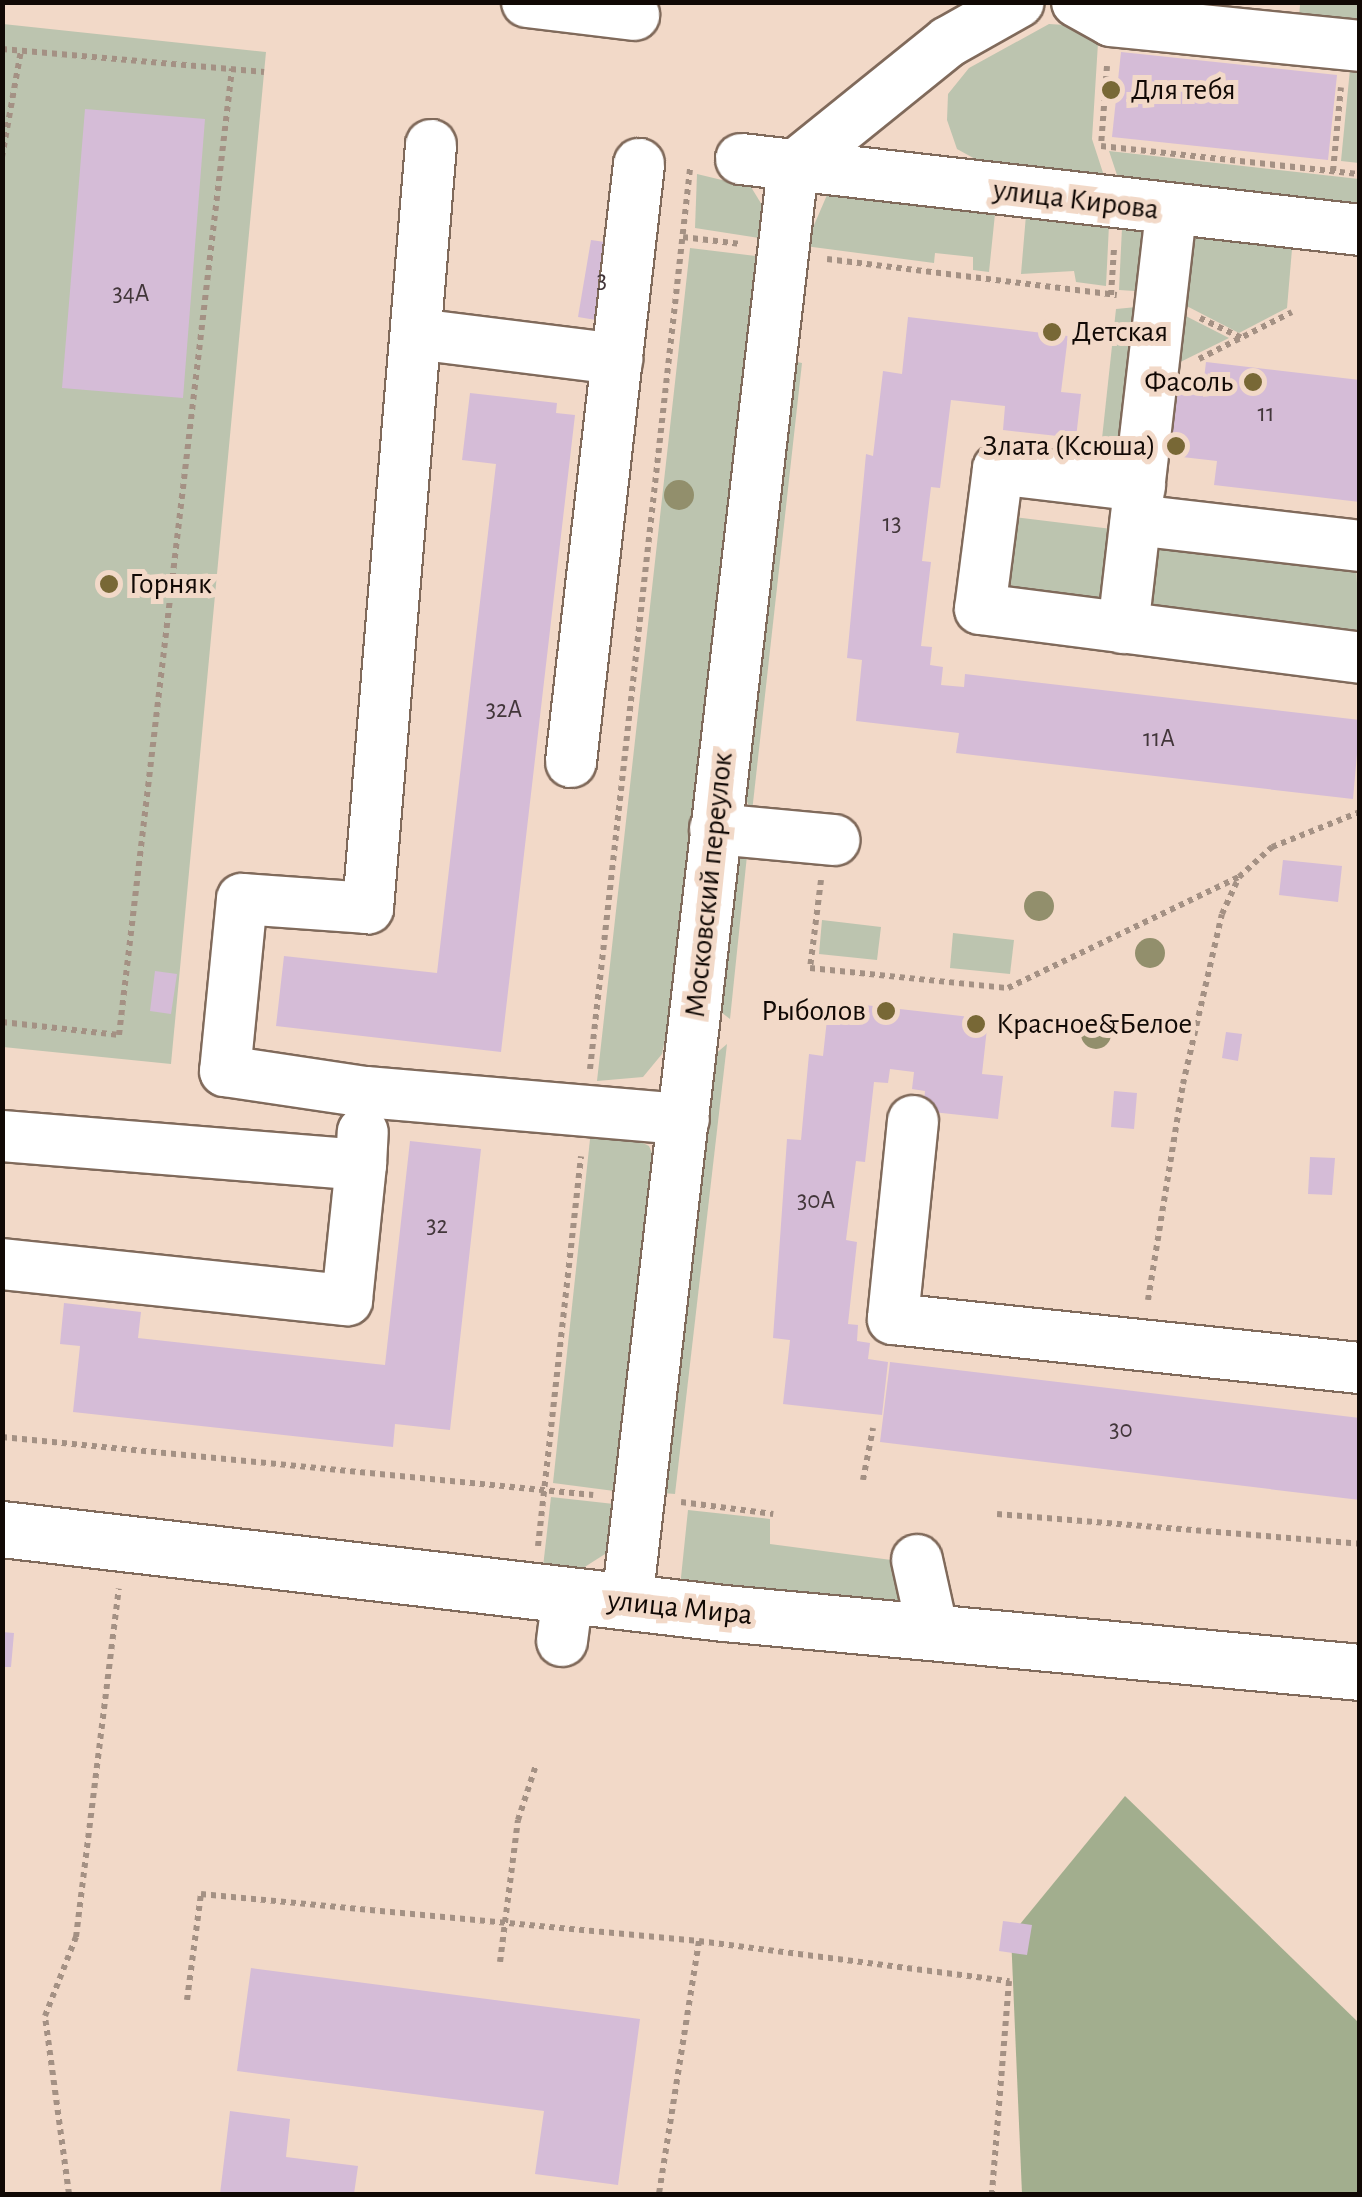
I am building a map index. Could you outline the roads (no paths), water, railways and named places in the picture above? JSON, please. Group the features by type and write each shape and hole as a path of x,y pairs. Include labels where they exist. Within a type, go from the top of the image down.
{"main road":[{"name":"улица Мира","path":"2,1529 554,1610 627,1602 1360,1672"}],"street":[{"path":"527,2 634,15"},
{"path":"793,167 951,22 1019,2"},
{"path":"1094,12 1360,46"},
{"path":"431,144 368,908 242,899 225,1071 366,1092 684,1119"},
{"name":"улица Кирова","path":"741,159 1360,230"},
{"path":"571,762 639,164"},
{"name":"Московский переулок","path":"627,1602 793,167"},
{"path":"1122,628 1171,210"},
{"path":"416,334 617,359"},
{"path":"1360,546 1138,503 998,468 980,609 1360,658"},
{"path":"715,828 828,854"},
{"path":"2,1264 347,1300 366,1092"},
{"path":"913,1122 893,1319 1360,1368"},
{"path":"2,1136 361,1165"},
{"path":"918,1560 933,1632"}],"place":[{"name":"Для тебя","path":"1111,90"},
{"name":"Детская","path":"1052,332"},
{"name":"Фасоль","path":"1253,382"},
{"name":"Злата (Ксюша)","path":"1176,446"},
{"name":"Горняк","path":"109,584"},
{"name":"Рыболов","path":"886,1011"},
{"name":"Красное&Белое","path":"976,1024"}]}
